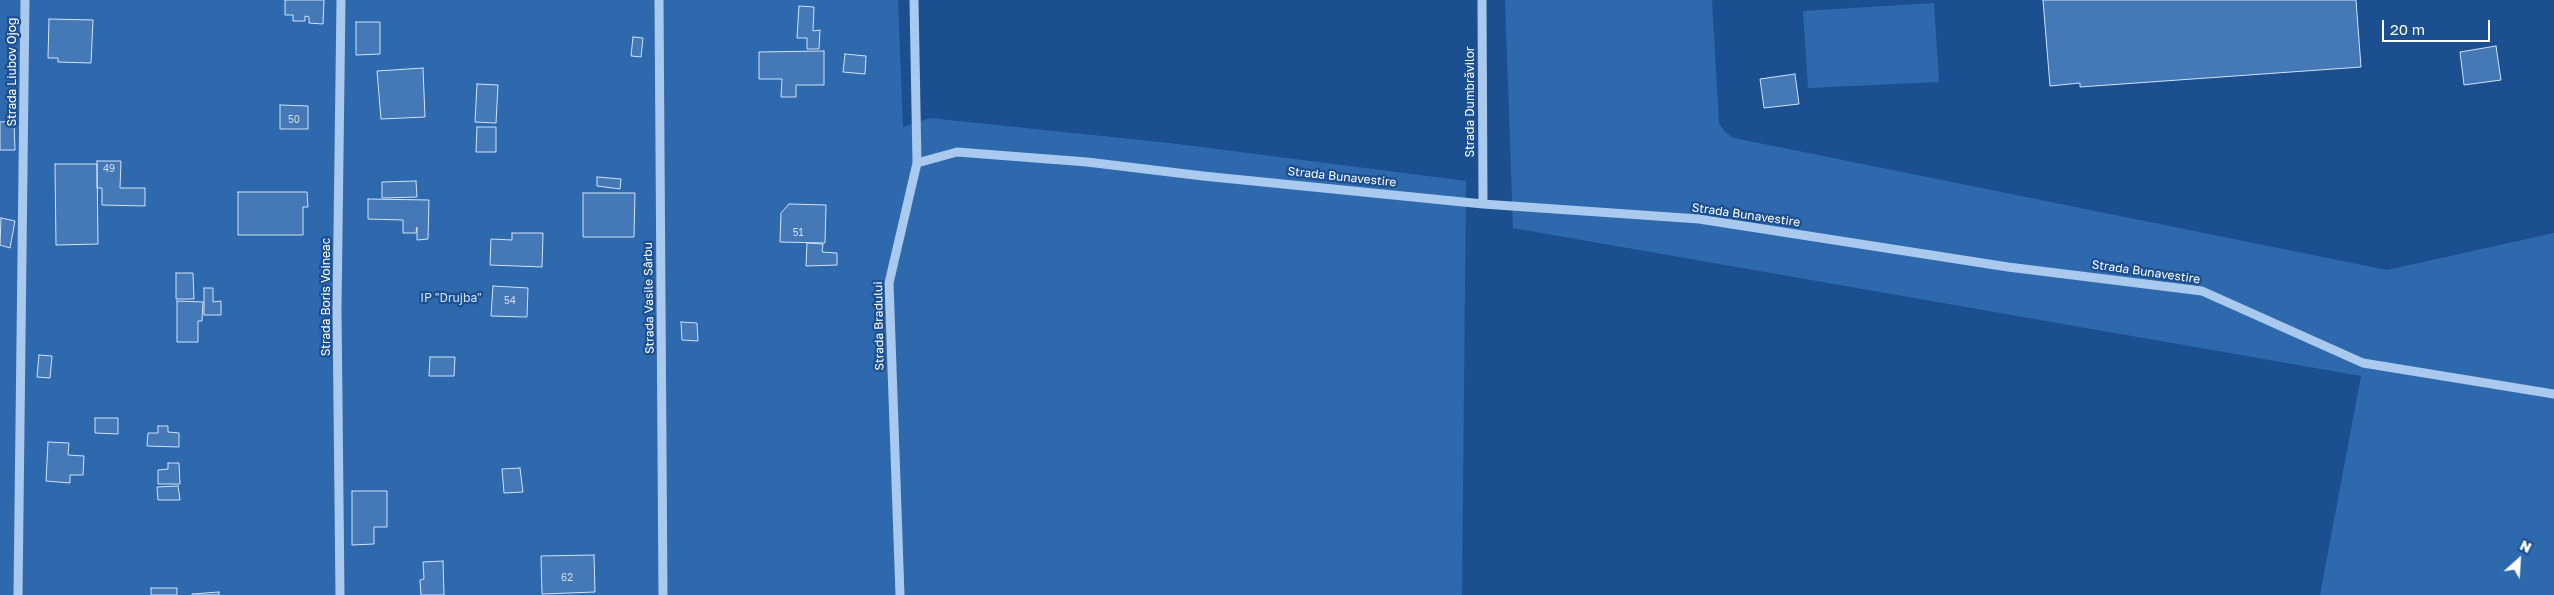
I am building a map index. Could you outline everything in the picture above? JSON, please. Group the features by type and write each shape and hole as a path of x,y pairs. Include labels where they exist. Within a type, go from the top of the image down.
{"street":[{"name":"Strada Liubov Ojog","path":"18,595 25,0"},
{"name":"Strada Boris Voineac","path":"340,595 337,309 341,0"},
{"name":"Strada Vasile Sârbu","path":"658,0 663,595"},
{"name":"Strada Bradului","path":"900,595 889,283 917,163 914,0"},
{"name":"Strada Dumbrăvilor","path":"1482,0 1483,204"},
{"name":"Strada Bunavestire","path":"917,163 957,152 1088,162 1203,176 1483,204 1699,219 2008,267 2202,291 2363,364 2554,394"}],"green space":[{"name":"IP \"Drujba\"","path":"0,0 898,0 903,127 930,118 1178,144 1466,181 1462,595 0,595"},
{"path":"1505,0 1712,0 1719,123 1725,132 1734,138 2387,270 2554,233 2554,595 2320,595 2361,376 1513,228"},
{"path":"1934,3 1939,82 1808,88 1803,11"}],"building":[{"path":"285,0 324,0 323,24 309,23 309,17 305,16 305,21 293,21 293,15 285,15"},
{"path":"2043,0 2356,0 2361,67 2080,87 2080,83 2050,86"},
{"path":"799,6 814,7 813,31 820,30 819,49 807,49 807,38 797,38"},
{"path":"49,19 93,20 91,63 58,62 58,58 48,58"},
{"path":"356,22 380,22 380,54 356,55"},
{"path":"633,37 643,38 641,57 631,56"},
{"path":"2496,46 2501,80 2464,85 2460,52"},
{"path":"824,51 824,85 796,85 796,97 781,97 782,79 759,79 759,52"},
{"path":"845,54 866,56 865,74 843,72"},
{"path":"423,68 425,117 381,119 377,71"},
{"path":"1795,74 1799,104 1764,108 1760,79"},
{"path":"477,84 498,85 496,123 475,122"},
{"path":"280,105 308,106 308,129 280,129"},
{"path":"14,121 15,150 0,150 0,122"},
{"path":"477,127 496,127 496,152 476,152"},
{"path":"97,161 121,161 120,188 145,188 145,206 102,205 102,188 97,188"},
{"path":"55,164 97,164 98,244 56,245"},
{"path":"597,177 621,179 620,189 597,186"},
{"path":"416,181 417,197 382,198 382,182"},
{"path":"238,192 307,192 308,207 303,207 303,235 238,235"},
{"path":"583,193 635,193 634,237 583,237"},
{"path":"368,199 429,200 428,239 417,240 417,227 416,233 403,233 403,220 368,219"},
{"path":"789,204 826,205 825,243 780,242 781,213"},
{"path":"1,218 15,221 10,248 0,245"},
{"path":"512,233 543,233 542,267 490,265 491,239 512,240"},
{"path":"807,243 823,244 822,252 837,253 837,265 806,266"},
{"path":"176,273 193,273 194,299 176,299"},
{"path":"493,286 528,288 527,317 491,316"},
{"path":"204,288 213,288 213,302 221,301 221,315 204,315"},
{"path":"177,301 203,302 202,321 198,321 198,342 177,342"},
{"path":"681,322 697,323 698,341 682,340"},
{"path":"39,355 52,356 50,378 37,377"},
{"path":"430,357 455,357 454,376 429,376"},
{"path":"95,418 118,418 118,434 95,433"},
{"path":"158,426 168,426 168,432 179,433 179,447 147,446 148,433 158,433"},
{"path":"48,442 69,443 68,455 84,456 83,475 70,475 70,483 46,481"},
{"path":"168,463 179,463 180,484 158,484 158,470 168,469"},
{"path":"520,468 523,492 504,493 502,469"},
{"path":"178,486 180,500 158,500 157,487"},
{"path":"352,491 387,491 387,527 374,527 374,544 352,545"},
{"path":"594,555 595,592 542,594 541,556"},
{"path":"443,561 444,595 421,595 420,580 424,579 423,562"},
{"path":"151,588 177,588 177,595 151,595"},
{"path":"219,592 219,595 192,595 192,594"}]}
